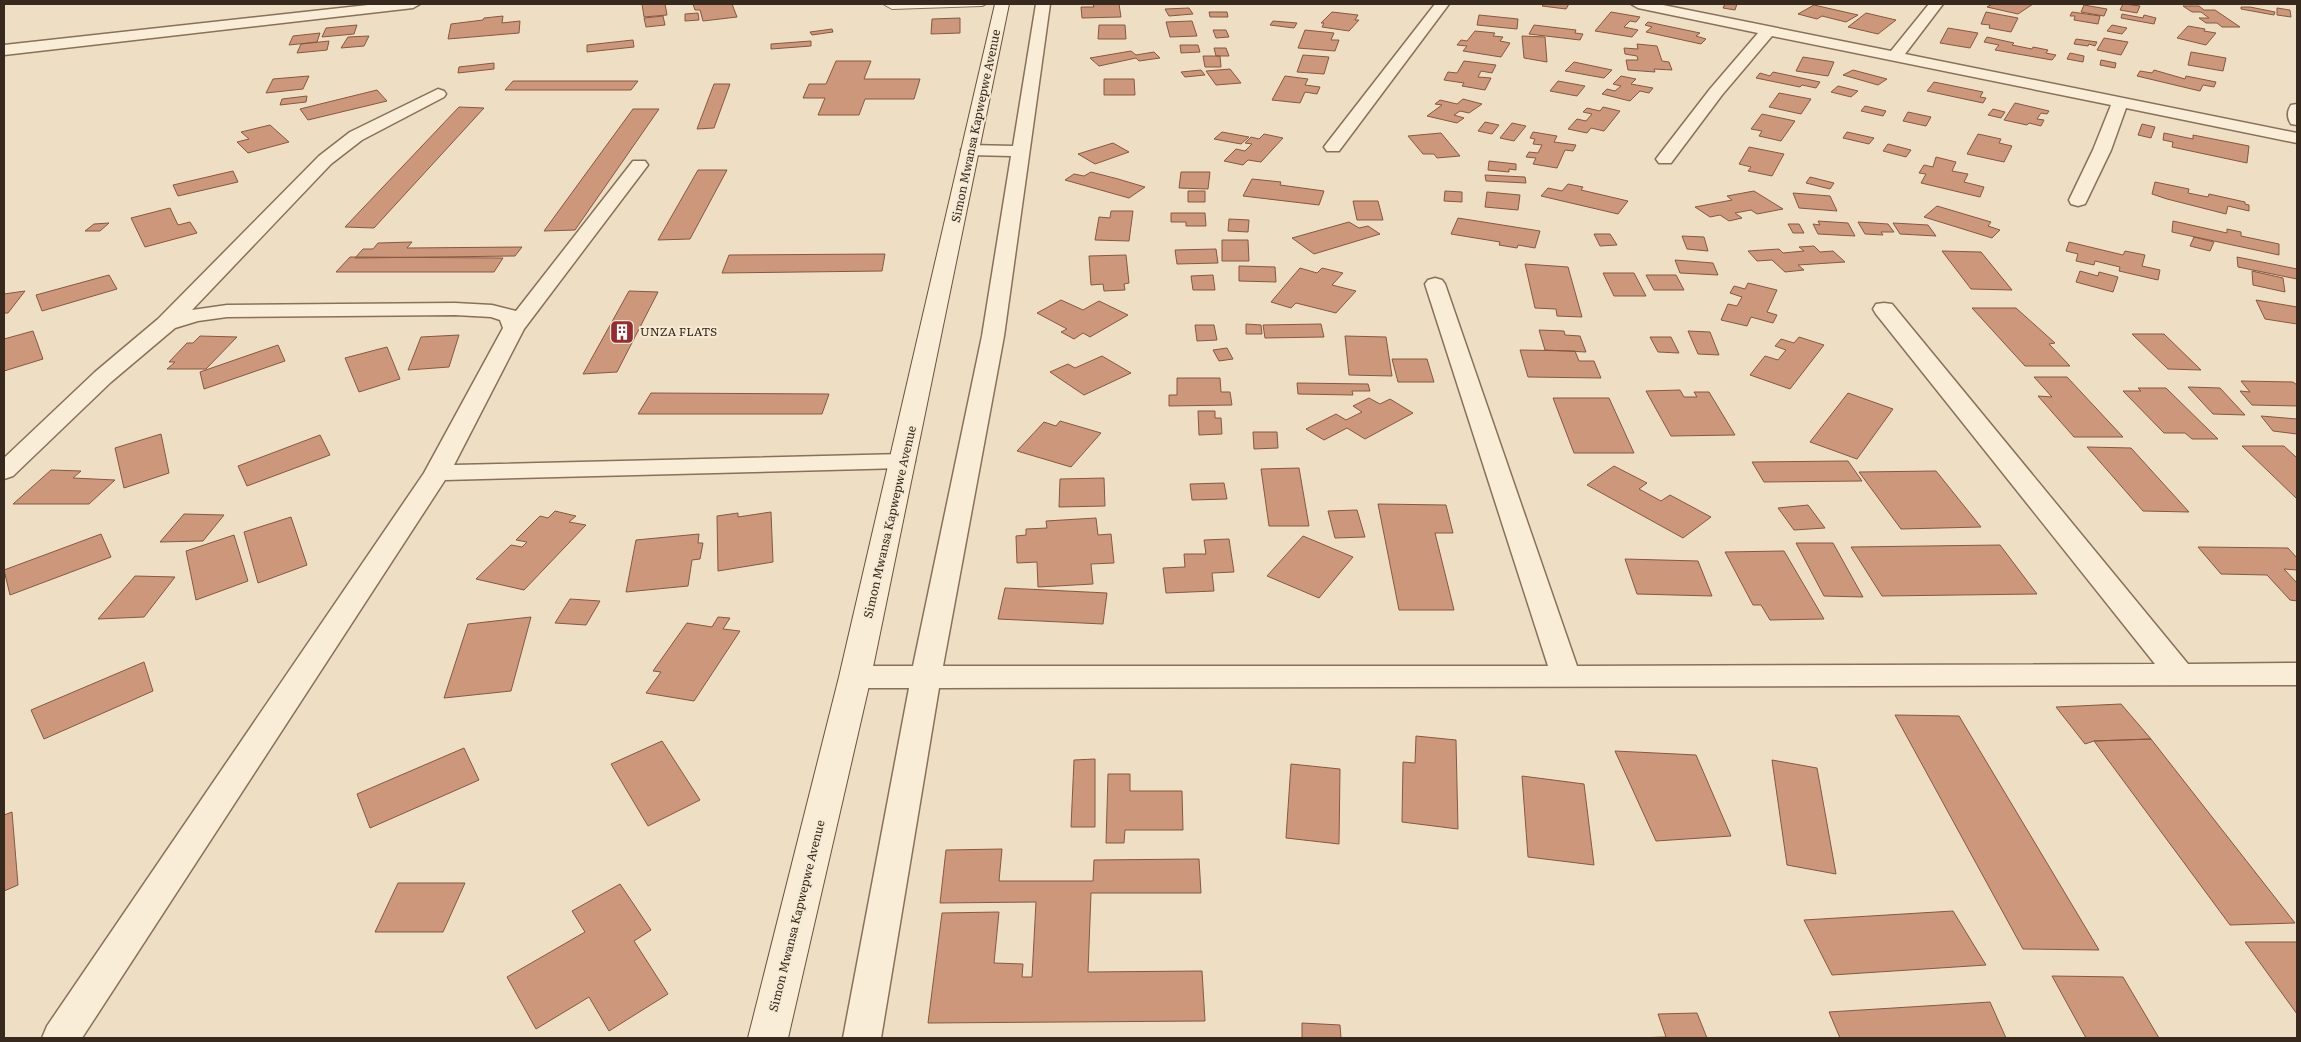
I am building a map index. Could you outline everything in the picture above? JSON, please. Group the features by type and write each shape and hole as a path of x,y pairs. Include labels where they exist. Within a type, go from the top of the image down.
{"main road":[{"name":"Simon Mwansa Kapwepwe Avenue","path":"768,1038 855,677 904,461 1002,4"}],"street":[{"path":"4,50 413,4"},
{"path":"862,1038 926,676 993,336 1043,4"},
{"path":"1333,147 1442,4"},
{"path":"1638,4 2297,138"},
{"path":"1895,56 1936,4"},
{"path":"1665,159 1716,92 1768,31"},
{"path":"4,471 102,376 166,324 325,160 356,136 438,94"},
{"path":"2078,200 2102,150 2120,103"},
{"path":"2297,108 2297,120"},
{"path":"970,150 1020,151"},
{"path":"61,1038 437,473 514,328 639,165"},
{"path":"1435,284 1566,677"},
{"path":"166,324 197,314 227,311 455,309 492,311 509,316 514,328"},
{"path":"1884,309 2180,675"},
{"path":"437,473 904,461"},
{"path":"855,677 2297,674"}],"lane":[{"path":"886,4 892,7 982,4"}],"building":[{"path":"642,4 665,4 667,15 644,17"},
{"path":"693,4 732,4 737,17 703,21 700,10 695,10"},
{"path":"1093,4 1119,4 1121,17 1082,18 1081,7 1094,7"},
{"path":"1544,4 1569,4 1566,9 1542,6"},
{"path":"1725,4 1737,4 1735,10 1723,8"},
{"path":"1992,4 2033,4 2018,14 1987,7"},
{"path":"2123,4 2140,6 2137,13 2120,10"},
{"path":"1814,5 1858,15 1846,22 1822,16 1817,19 1798,14"},
{"path":"2084,5 2107,9 2104,16 2081,12"},
{"path":"2183,6 2199,6 2204,10 2215,10 2240,27 2222,27 2217,23 2206,23 2199,18 2209,18 2201,12 2192,12"},
{"path":"2241,7 2275,12 2274,15 2241,9"},
{"path":"1189,8 1193,14 1169,16 1165,9"},
{"path":"2277,8 2290,10 2291,17 2277,15"},
{"path":"1209,12 1227,12 1228,17 1210,17"},
{"path":"1332,12 1358,15 1355,20 1359,20 1349,31 1322,27 1324,23 1321,23"},
{"path":"1611,12 1640,17 1636,22 1630,21 1624,27 1638,30 1632,37 1595,31"},
{"path":"1986,12 2018,18 2011,32 1989,28 1990,25 1981,24"},
{"path":"2072,12 2100,16 2098,24 2074,20 2075,16 2070,16"},
{"path":"698,13 699,20 685,21 685,14"},
{"path":"1866,13 1896,20 1878,34 1848,27"},
{"path":"2122,14 2143,18 2144,15 2156,18 2154,24 2121,18"},
{"path":"1479,15 1518,19 1517,29 1477,25"},
{"path":"503,16 502,23 520,21 519,33 448,39 451,24"},
{"path":"663,16 665,25 646,27 644,18"},
{"path":"960,18 960,33 931,34 932,19"},
{"path":"1192,21 1197,36 1170,37 1166,22"},
{"path":"1273,21 1297,23 1294,28 1270,25"},
{"path":"1648,22 1700,33 1696,36 1706,39 1701,44 1646,32 1652,27 1645,25"},
{"path":"357,25 354,34 322,37 326,28"},
{"path":"1099,25 1125,25 1126,39 1098,39"},
{"path":"1534,25 1576,30 1575,33 1583,34 1580,40 1529,34"},
{"path":"2112,25 2127,28 2122,34 2107,31"},
{"path":"2188,26 2216,33 2206,45 2177,38"},
{"path":"1948,28 1978,33 1970,48 1940,43"},
{"path":"832,29 833,32 812,35 810,32"},
{"path":"1213,30 1226,30 1229,37 1216,38"},
{"path":"1305,30 1334,33 1331,40 1339,40 1335,51 1298,48"},
{"path":"1475,31 1495,33 1493,36 1503,37 1500,41 1510,43 1501,57 1463,51 1467,46 1457,45 1461,40 1467,41"},
{"path":"320,33 317,42 289,45 293,36"},
{"path":"369,36 364,46 341,48 348,37"},
{"path":"1522,36 1545,37 1547,62 1524,58"},
{"path":"1987,37 2014,43 2012,45 2048,50 2046,53 2056,55 2052,60 1995,50 1999,45 1984,42"},
{"path":"2104,38 2128,42 2121,55 2097,50"},
{"path":"2076,39 2097,42 2095,46 2074,44"},
{"path":"633,40 634,47 587,52 587,45"},
{"path":"329,41 327,50 297,53 301,44"},
{"path":"811,41 811,46 771,49 771,44"},
{"path":"1637,44 1657,46 1662,61 1669,62 1672,70 1654,69 1655,72 1628,70 1626,60 1638,60 1637,56 1625,54 1624,48 1638,49"},
{"path":"1180,45 1198,45 1200,52 1181,53"},
{"path":"1214,48 1226,48 1229,56 1216,56"},
{"path":"1131,51 1136,55 1154,52 1160,58 1139,61 1136,58 1099,66 1090,58"},
{"path":"2191,52 2226,58 2223,71 2188,65"},
{"path":"2070,53 2084,56 2083,62 2067,59"},
{"path":"1303,55 1329,57 1324,74 1297,72"},
{"path":"1203,56 1220,56 1221,67 1205,67"},
{"path":"1803,57 1834,62 1828,76 1796,71"},
{"path":"2101,60 2116,63 2115,68 2100,65"},
{"path":"836,61 871,61 864,79 920,79 914,99 865,99 859,115 818,115 825,98 803,98 809,84 826,84"},
{"path":"1464,61 1496,65 1492,73 1481,71 1478,77 1491,78 1485,90 1462,86 1464,83 1444,80 1448,72 1457,73"},
{"path":"1574,62 1612,70 1604,78 1565,71"},
{"path":"494,63 494,69 458,73 459,67"},
{"path":"1230,69 1241,83 1216,85 1206,71"},
{"path":"1201,70 1205,75 1185,77 1181,72"},
{"path":"1853,70 1887,79 1878,85 1843,75"},
{"path":"2154,70 2185,79 2186,76 2216,82 2214,87 2203,85 2200,91 2137,76 2140,71 2152,73"},
{"path":"1773,72 1820,82 1816,88 1802,85 1800,87 1756,78 1760,73 1770,76"},
{"path":"309,76 303,89 266,93 273,79"},
{"path":"1285,76 1308,79 1305,85 1320,87 1317,94 1305,92 1300,103 1272,100"},
{"path":"1621,76 1636,79 1631,84 1653,88 1649,93 1640,91 1630,101 1602,94 1607,89 1615,91 1621,86 1613,84"},
{"path":"1104,79 1134,79 1135,95 1104,95"},
{"path":"513,81 638,81 631,90 505,90"},
{"path":"1558,81 1585,86 1577,96 1550,91"},
{"path":"1934,82 1983,92 1980,97 1986,98 1983,103 1927,91"},
{"path":"714,84 730,84 714,128 697,129"},
{"path":"1838,86 1858,91 1851,97 1831,92"},
{"path":"377,90 387,101 308,120 300,109"},
{"path":"1779,93 1811,99 1801,114 1769,107"},
{"path":"307,96 306,102 280,105 282,99"},
{"path":"1463,99 1482,104 1469,113 1460,111 1454,115 1464,118 1457,123 1427,116 1442,105 1435,104 1440,100 1457,104"},
{"path":"2015,103 2049,111 2047,114 2041,113 2037,119 2044,120 2041,126 2004,120"},
{"path":"1865,106 1886,111 1883,116 1861,111"},
{"path":"459,107 484,108 374,228 345,227"},
{"path":"1603,107 1620,111 1604,131 1591,128 1587,133 1568,129 1577,119 1586,121 1592,114 1583,112 1587,108 1600,111"},
{"path":"633,109 659,109 575,230 544,231"},
{"path":"1993,109 2005,112 2001,118 1988,115"},
{"path":"1908,112 1931,117 1926,126 1903,121"},
{"path":"1762,114 1795,121 1781,141 1759,136 1762,131 1751,129"},
{"path":"1485,122 1499,125 1492,134 1478,131"},
{"path":"1512,123 1526,126 1514,141 1500,138"},
{"path":"2142,124 2155,127 2151,138 2138,135"},
{"path":"270,125 289,142 248,153 237,142 249,139 241,132"},
{"path":"1222,132 1249,137 1241,144 1214,139"},
{"path":"1533,132 1557,136 1554,142 1576,145 1573,151 1565,150 1557,168 1533,164 1536,158 1526,157 1529,152 1538,153 1542,145 1533,144 1535,139 1530,138"},
{"path":"1847,132 1874,138 1869,144 1843,138"},
{"path":"1441,133 1460,156 1437,158 1434,154 1423,154 1408,136"},
{"path":"2164,133 2193,139 2193,135 2249,146 2247,163 2172,147 2173,142 2163,140"},
{"path":"1264,134 1283,138 1261,162 1248,160 1243,165 1224,161 1236,149 1245,151 1252,144 1245,143 1251,137 1259,139"},
{"path":"1978,134 2001,139 1999,143 2012,146 2004,162 1967,154"},
{"path":"1113,143 1129,152 1095,164 1078,154"},
{"path":"1888,144 1911,150 1906,157 1883,151"},
{"path":"1749,147 1784,154 1772,176 1748,171 1751,167 1739,164"},
{"path":"1936,157 1956,162 1952,171 1968,174 1964,182 1984,187 1980,197 1921,183 1926,174 1919,173 1924,165 1933,167"},
{"path":"1489,161 1516,164 1516,170 1509,169 1509,172 1488,170"},
{"path":"698,170 727,170 690,239 658,240"},
{"path":"233,171 238,182 178,196 173,185"},
{"path":"1091,172 1145,187 1129,198 1065,180 1074,174 1084,176"},
{"path":"1181,172 1210,172 1208,189 1179,188"},
{"path":"1485,175 1525,177 1526,183 1486,181"},
{"path":"1810,177 1834,183 1830,189 1806,183"},
{"path":"1252,179 1281,182 1280,185 1324,191 1319,205 1243,196"},
{"path":"2155,182 2189,189 2188,193 2208,197 2209,194 2245,202 2245,204 2249,205 2249,211 2228,206 2226,214 2167,199 2152,194"},
{"path":"1568,184 1583,187 1581,190 1628,201 1618,214 1541,196 1548,188 1562,191"},
{"path":"1188,191 1205,191 1205,202 1188,202"},
{"path":"1445,191 1462,192 1462,202 1444,201"},
{"path":"1754,191 1783,209 1757,214 1751,210 1735,213 1742,218 1729,221 1720,215 1710,217 1695,207 1732,200 1727,196"},
{"path":"1487,192 1520,195 1518,210 1485,207"},
{"path":"1793,193 1830,196 1837,211 1799,208"},
{"path":"1353,201 1378,201 1383,220 1357,220"},
{"path":"1937,206 1991,222 1988,226 2000,230 1992,238 1924,217"},
{"path":"170,208 178,225 190,222 197,233 145,247 131,218"},
{"path":"1111,211 1133,211 1129,241 1095,240 1099,217 1110,218"},
{"path":"1171,213 1205,213 1206,226 1186,226 1186,222 1171,222"},
{"path":"1458,218 1540,231 1535,248 1518,245 1517,248 1499,245 1500,242 1451,234"},
{"path":"1229,219 1249,220 1248,232 1228,231"},
{"path":"1818,221 1848,223 1855,236 1818,234 1813,224 1820,225"},
{"path":"2173,221 2227,233 2227,229 2241,232 2241,236 2279,244 2279,255 2172,232"},
{"path":"1349,222 1359,228 1368,226 1380,234 1314,254 1292,238"},
{"path":"1858,222 1888,224 1894,232 1881,232 1883,235 1865,234"},
{"path":"109,223 100,231 85,231 94,224"},
{"path":"1893,223 1928,225 1936,236 1900,234"},
{"path":"1788,224 1799,224 1804,233 1793,233"},
{"path":"1594,234 1610,234 1617,245 1600,246"},
{"path":"1682,236 1704,237 1708,251 1687,249"},
{"path":"2194,237 2214,242 2210,251 2190,246"},
{"path":"1222,240 1248,240 1249,261 1222,261"},
{"path":"412,242 407,248 522,247 515,256 355,258 363,249 373,249 378,243"},
{"path":"2069,242 2123,255 2125,251 2145,255 2142,266 2160,270 2158,280 2119,271 2120,267 2095,261 2094,265 2076,261 2078,254 2066,251"},
{"path":"1814,246 1820,252 1833,251 1845,262 1798,265 1804,270 1785,272 1772,260 1757,261 1748,251 1779,249 1783,253 1804,251 1799,247"},
{"path":"1216,249 1218,263 1177,264 1175,250"},
{"path":"1942,251 1981,252 2012,290 1971,289"},
{"path":"885,254 882,271 722,273 729,255"},
{"path":"1126,255 1129,283 1124,284 1125,290 1104,291 1103,284 1091,285 1089,256"},
{"path":"350,257 503,258 494,272 336,272"},
{"path":"2237,257 2297,269 2297,279 2238,267"},
{"path":"1675,260 1713,263 1718,275 1680,273"},
{"path":"1525,264 1568,267 1582,317 1557,316 1556,309 1535,308"},
{"path":"1239,266 1275,267 1276,282 1239,281"},
{"path":"1300,268 1317,273 1322,268 1343,273 1332,285 1356,291 1336,313 1296,303 1291,308 1271,302"},
{"path":"2080,271 2098,276 2099,272 2118,277 2113,292 2076,282"},
{"path":"2252,271 2283,278 2285,292 2253,285"},
{"path":"1603,273 1634,273 1646,296 1614,296"},
{"path":"109,275 117,289 42,311 36,295"},
{"path":"1213,275 1215,290 1193,290 1191,276"},
{"path":"1646,275 1676,275 1684,290 1654,290"},
{"path":"1748,283 1777,290 1767,312 1777,315 1773,323 1751,317 1747,326 1721,320 1728,304 1737,306 1742,297 1730,293 1734,286 1745,289"},
{"path":"25,291 8,313 4,313 4,294"},
{"name":"UNZA FLATS","path":"629,291 658,292 617,372 583,374"},
{"path":"1061,300 1083,310 1099,301 1128,315 1090,337 1083,333 1074,339 1061,332 1067,329 1037,313"},
{"path":"2256,300 2297,307 2297,324 2265,319"},
{"path":"1972,308 2016,308 2055,343 2049,344 2070,366 2025,366"},
{"path":"1246,324 1261,325 1262,334 1246,334"},
{"path":"1321,324 1324,337 1265,338 1263,325"},
{"path":"1195,325 1214,325 1217,340 1197,341"},
{"path":"1539,330 1564,331 1565,335 1580,336 1586,352 1545,350"},
{"path":"33,331 43,359 4,371 4,339"},
{"path":"1688,331 1710,332 1719,355 1698,354"},
{"path":"2132,334 2164,334 2201,370 2168,369"},
{"path":"459,335 449,367 408,370 421,337"},
{"path":"200,336 237,337 206,369 167,369 175,362 169,362 187,343 193,343"},
{"path":"1345,336 1386,337 1392,376 1349,375"},
{"path":"1650,337 1671,337 1679,353 1658,352"},
{"path":"1799,337 1824,345 1790,389 1750,375 1765,356 1778,360 1786,350 1775,346 1781,339 1794,343"},
{"path":"278,345 285,361 204,389 200,372"},
{"path":"387,347 400,379 359,392 345,358"},
{"path":"1227,348 1233,359 1219,361 1213,350"},
{"path":"1520,350 1575,351 1579,361 1594,361 1601,378 1528,377"},
{"path":"1102,356 1131,373 1084,395 1050,372 1068,364 1075,368"},
{"path":"1392,359 1427,359 1434,382 1398,382"},
{"path":"2034,377 2067,377 2123,437 2074,437 2038,396 2052,397"},
{"path":"1177,378 1220,378 1221,392 1230,392 1232,405 1169,406 1169,395 1177,395"},
{"path":"2241,381 2293,382 2297,385 2297,406 2252,405 2240,391 2250,392"},
{"path":"1297,383 1368,384 1370,391 1352,391 1353,395 1298,394"},
{"path":"2188,387 2220,388 2245,415 2213,414"},
{"path":"2138,388 2166,388 2218,439 2192,439 2185,433 2164,433 2123,391 2141,391"},
{"path":"1680,390 1684,397 1697,397 1694,392 1709,392 1735,435 1671,436 1646,391"},
{"path":"651,393 829,394 822,414 638,414"},
{"path":"1848,393 1893,409 1857,459 1810,442"},
{"path":"1369,398 1380,404 1390,399 1413,413 1365,439 1347,428 1324,440 1306,429 1336,414 1346,420 1362,412 1353,406"},
{"path":"1553,398 1609,398 1634,453 1574,453"},
{"path":"1198,411 1215,411 1215,418 1221,418 1222,434 1199,435"},
{"path":"2261,416 2297,419 2297,434 2273,431"},
{"path":"1060,421 1101,433 1071,467 1017,451 1044,422 1056,426"},
{"path":"1253,432 1277,432 1278,448 1254,449"},
{"path":"161,434 169,473 124,488 115,448"},
{"path":"320,435 330,455 247,486 238,466"},
{"path":"2242,446 2284,446 2297,458 2297,499"},
{"path":"2087,447 2131,448 2189,512 2143,511"},
{"path":"1848,461 1862,481 1764,482 1752,462"},
{"path":"1614,466 1647,483 1639,489 1661,501 1670,495 1711,517 1683,538 1587,485"},
{"path":"1299,468 1309,526 1269,526 1261,469"},
{"path":"51,470 81,471 73,478 115,480 89,504 13,504"},
{"path":"1936,471 1981,527 1901,529 1859,472"},
{"path":"1104,478 1105,506 1059,507 1060,479"},
{"path":"1224,483 1227,499 1192,500 1190,484"},
{"path":"1378,504 1446,505 1453,533 1435,533 1454,610 1399,610"},
{"path":"1808,505 1825,528 1794,530 1778,508"},
{"path":"1357,510 1365,537 1335,538 1328,511"},
{"path":"555,511 576,516 569,522 586,525 524,590 476,579 511,545 522,547 527,542 516,540 540,516 548,518"},
{"path":"771,512 773,562 718,571 717,516 738,513 738,517"},
{"path":"184,514 224,515 203,541 160,542"},
{"path":"291,517 307,565 258,583 244,532"},
{"path":"1096,518 1098,535 1111,534 1114,563 1091,564 1093,584 1038,587 1037,562 1017,563 1016,536 1026,535 1026,529 1047,528 1046,521"},
{"path":"101,534 111,557 10,595 4,570"},
{"path":"699,534 698,543 703,543 700,559 692,560 688,586 626,592 636,540"},
{"path":"234,535 248,581 196,600 186,551"},
{"path":"1303,536 1353,557 1319,598 1267,576"},
{"path":"1229,539 1234,572 1212,573 1214,591 1166,593 1163,568 1185,567 1184,554 1206,554 1204,540"},
{"path":"1796,543 1833,543 1863,597 1824,596"},
{"path":"2000,545 2037,594 1882,596 1851,547"},
{"path":"2198,547 2288,548 2297,558 2297,570 2284,569 2297,583 2297,601 2290,600 2267,575 2221,574"},
{"path":"1784,551 1824,619 1770,620 1761,605 1753,605 1725,552"},
{"path":"1625,559 1698,561 1712,596 1637,594"},
{"path":"135,576 175,577 144,617 98,619"},
{"path":"1005,588 1107,593 1103,624 998,619"},
{"path":"570,599 600,601 586,625 555,623"},
{"path":"531,617 511,691 444,698 468,624"},
{"path":"718,617 730,618 723,629 740,631 694,701 646,693 661,672 653,671 687,623 712,627"},
{"path":"144,662 153,691 44,739 31,710"},
{"path":"2121,704 2151,739 2094,741 2085,744 2056,707"},
{"path":"1895,715 1959,716 2099,950 2023,949"},
{"path":"1416,736 1456,740 1458,829 1402,822 1403,762 1415,763"},
{"path":"2151,739 2295,923 2230,925 2094,741"},
{"path":"662,741 700,800 648,826 611,764"},
{"path":"464,748 479,780 370,828 357,794"},
{"path":"1615,751 1696,755 1731,836 1656,841"},
{"path":"1095,759 1095,827 1071,827 1074,760"},
{"path":"1772,760 1817,768 1836,874 1787,865"},
{"path":"1291,764 1340,769 1339,844 1286,838"},
{"path":"1108,774 1130,774 1130,791 1182,791 1183,830 1125,830 1124,843 1106,843"},
{"path":"1522,776 1584,784 1594,865 1528,857"},
{"path":"12,812 18,885 4,891 4,815"},
{"path":"1002,849 999,881 1093,881 1094,860 1199,859 1201,893 1091,893 1088,972 1202,971 1205,1021 928,1023 942,913 999,912 994,963 1023,964 1022,977 1032,977 1036,902 940,903 946,850"},
{"path":"398,883 465,883 443,932 375,932"},
{"path":"620,884 651,930 634,941 668,994 609,1031 589,997 536,1029 507,977 585,932 572,911"},
{"path":"1953,911 1986,965 1832,975 1804,920"},
{"path":"2245,942 2297,942 2297,1014"},
{"path":"2052,976 2123,977 2159,1038 2086,1038"},
{"path":"1990,1002 2006,1038 1840,1038 1829,1012"},
{"path":"1697,1013 1707,1038 1634,1038 1666,1037 1658,1014"},
{"path":"1302,1023 1340,1025 1341,1038 1302,1038"}],"place":[{"name":"UNZA FLATS","path":"622,332"}]}
